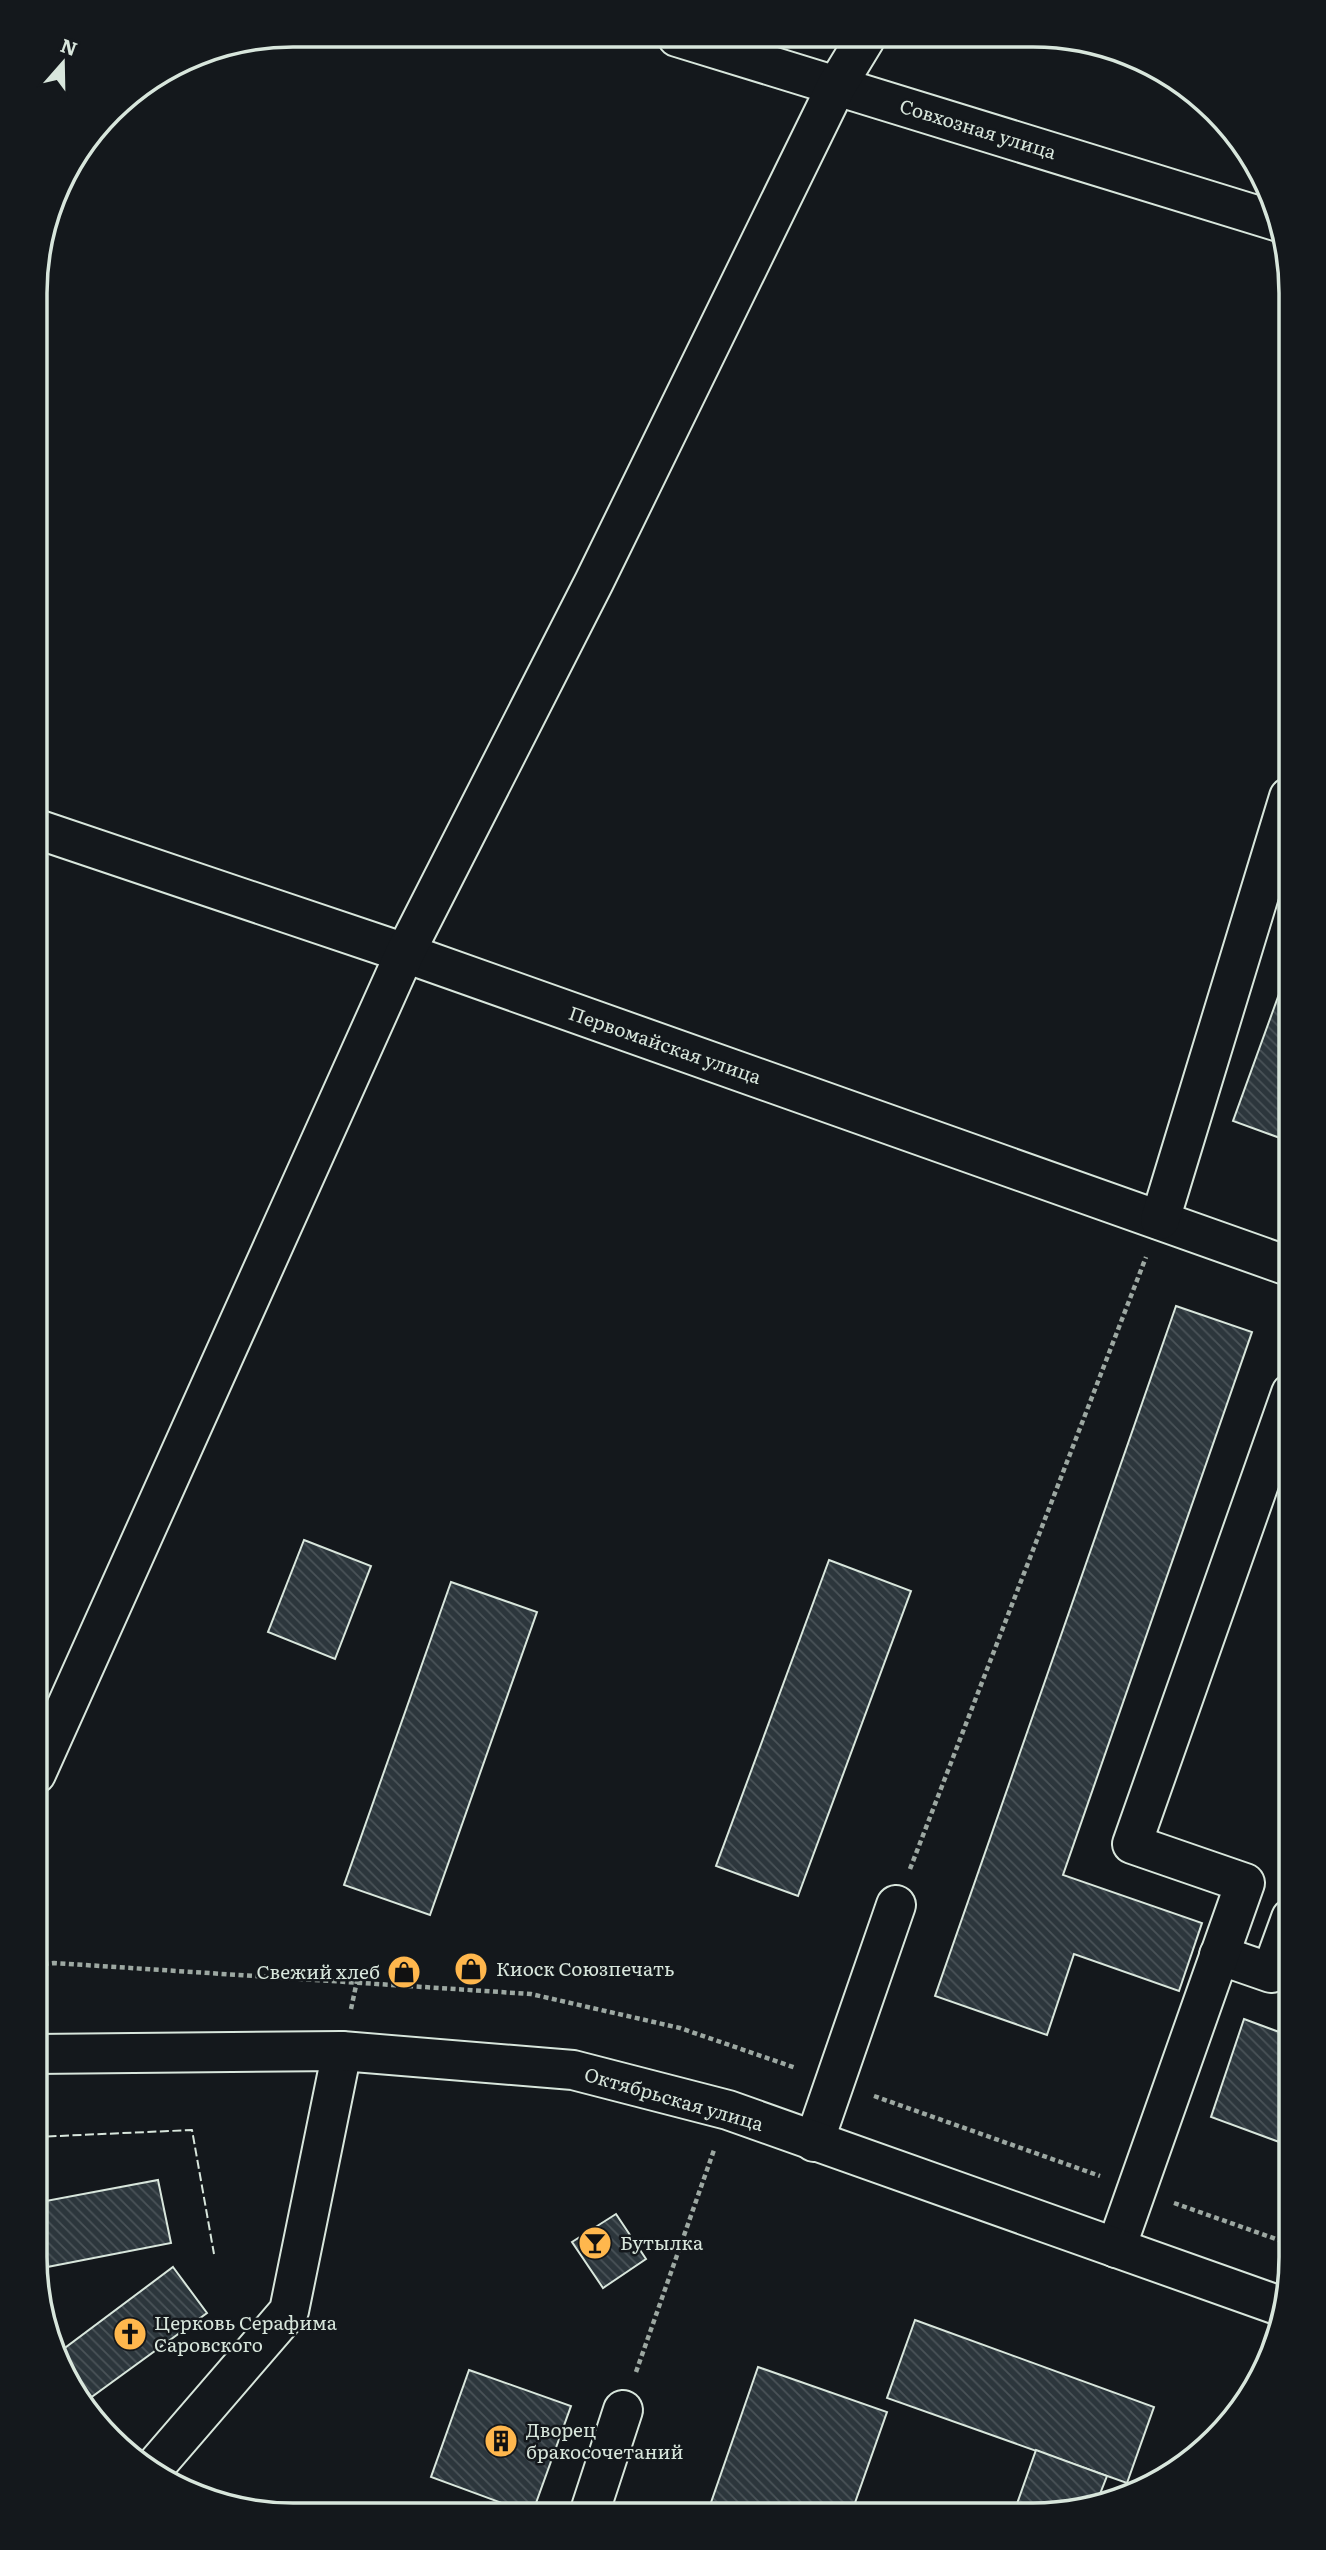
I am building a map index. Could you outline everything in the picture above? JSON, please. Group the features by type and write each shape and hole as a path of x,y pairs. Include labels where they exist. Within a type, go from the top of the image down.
{"street":[{"name":"Совхозная улица","path":"712,47 1267,218"},
{"path":"47,1750 405,953 594,582 836,85 859,47"},
{"path":"1160,1220 1279,831"},
{"name":"Первомайская улица","path":"47,832 405,953 1279,1263"},
{"path":"1116,2248 1245,1883 1132,1844 1278,1429"},
{"path":"814,2142 896,1905"},
{"path":"1219,1955 1271,1973 1278,1952"},
{"path":"159,2462 289,2311 342,2051"},
{"name":"Октябрьская улица","path":"47,2054 342,2051 573,2070 729,2110 1274,2304"},
{"path":"593,2503 623,2410"}],"path":[{"path":"896,1905 1160,1220"},
{"path":"623,2410 729,2110"}],"building":[{"path":"1279,995 1279,1138 1233,1121"},
{"path":"1176,1306 1252,1332 1063,1875 1202,1923 1179,1991 1074,1954 1047,2035 935,1996"},
{"path":"304,1540 371,1566 335,1659 268,1632"},
{"path":"829,1560 911,1591 798,1896 716,1866"},
{"path":"451,1582 537,1612 430,1915 344,1885"},
{"path":"1244,2019 1278,2032 1278,2142 1211,2117"},
{"path":"158,2180 171,2243 48,2267 47,2201"},
{"path":"616,2214 646,2259 603,2288 572,2242"},
{"name":"Церковь Серафима Саровского","path":"173,2267 207,2313 92,2397 80,2380 65,2348"},
{"path":"915,2320 1154,2407 1127,2483 887,2398"},
{"path":"758,2367 887,2412 855,2503 711,2503"},
{"name":"Дворец бракосочетаний","path":"469,2370 571,2406 536,2503 502,2503 431,2477"},
{"path":"1036,2450 1107,2476 1100,2493 1065,2501 1017,2503"}],"fence":[{"path":"47,2136 192,2130 214,2254"}],"place":[{"name":"Киоск Союзпечать","path":"471,1969"},
{"name":"Свежий хлеб","path":"404,1972"},
{"name":"Бутылка","path":"595,2243"},
{"name":"Церковь Серафима Саровского","path":"130,2334"},
{"name":"Дворец бракосочетаний","path":"501,2441"}]}
